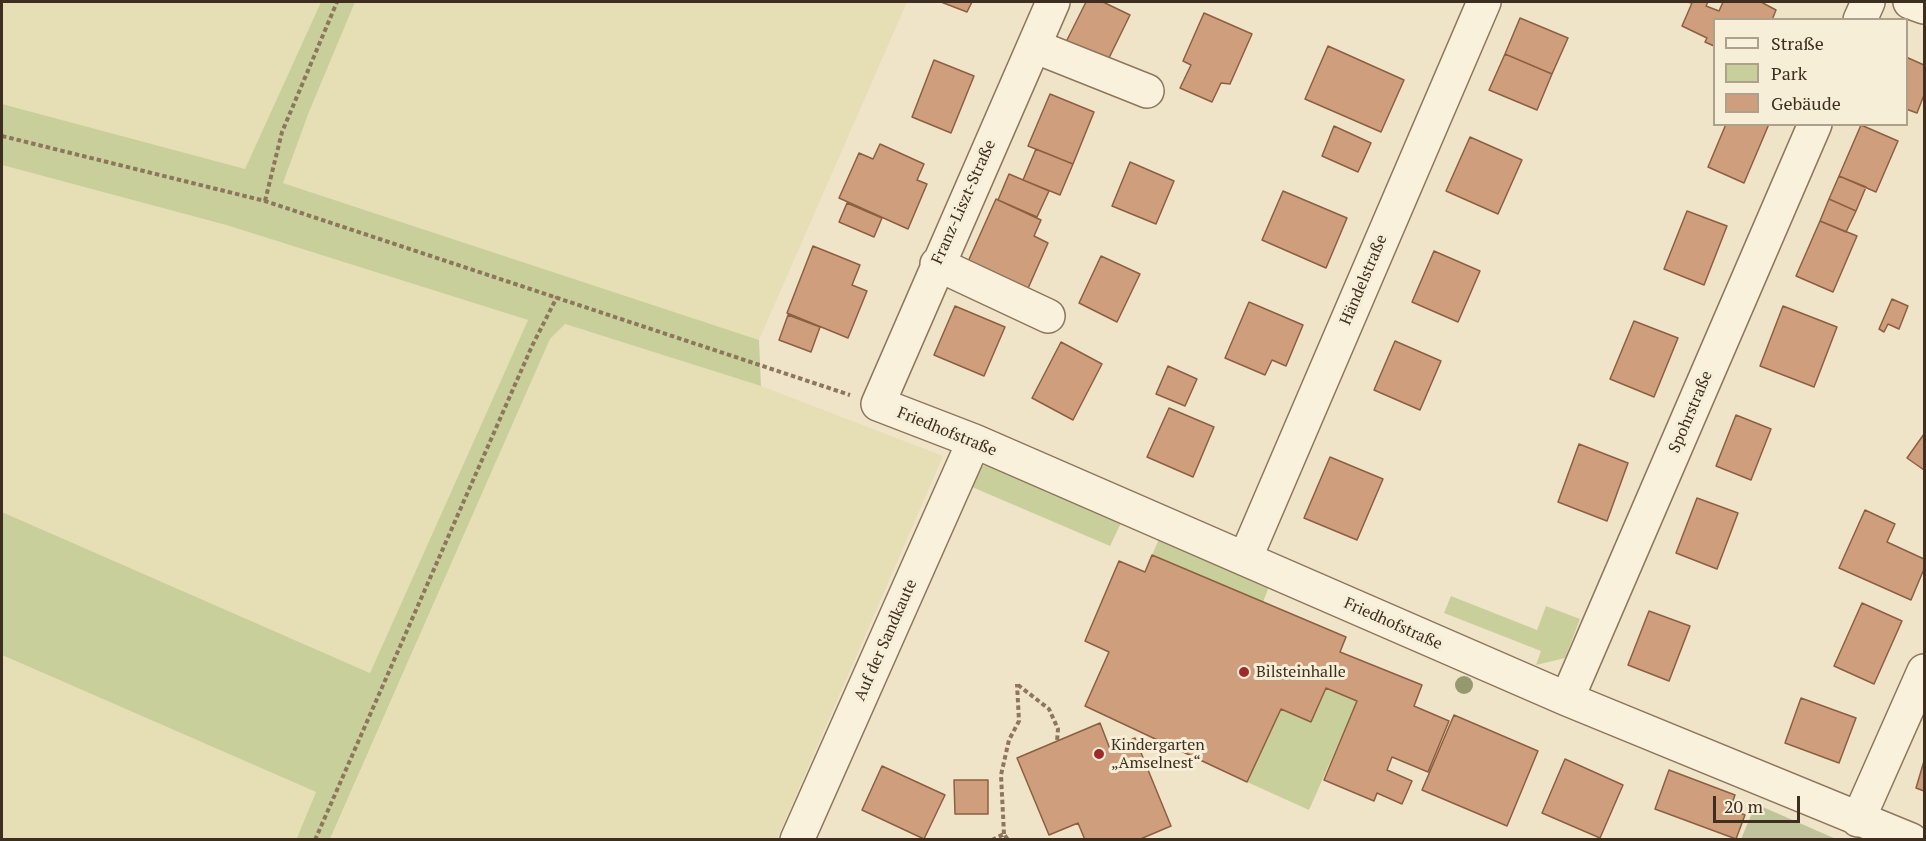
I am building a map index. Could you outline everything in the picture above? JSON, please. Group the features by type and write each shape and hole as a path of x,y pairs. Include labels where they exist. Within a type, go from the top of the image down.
{"street":[{"name":"Franz-Liszt-Straße","path":"878,404 1053,2"},
{"name":"Händelstraße","path":"1245,559 1484,2"},
{"path":"1861,18 1868,2"},
{"path":"1910,2 1924,7"},
{"path":"1034,46 1147,90"},
{"name":"Spohrstraße","path":"1567,699 1814,126"},
{"path":"937,264 1048,316"},
{"name":"Friedhofstraße","path":"878,404 974,441 1567,699 1911,840"},
{"name":"Auf der Sandkaute","path":"797,840 974,441"},
{"path":"1858,820 1924,671"}],"path":[{"path":"265,201 282,132 337,2"},
{"path":"2,136 265,201 878,404"},
{"path":"315,840 532,346 557,297"},
{"path":"1008,840 1004,834 1001,775 1009,740 1019,721 1017,684 1049,709 1058,729 1057,741"},
{"path":"992,840 1004,834"}],"shaded area":[{"path":"2,2 321,2 245,170 2,104"},
{"path":"355,2 907,2 759,340 283,183 309,112"},
{"path":"2,165 226,225 528,320 370,673 2,512"},
{"path":"565,324 761,386 943,456 777,839 330,840 550,339"},
{"path":"2,655 316,792 296,839 2,839"}],"green space":[{"path":"321,2 355,2 309,112 283,183 759,340 761,386 565,324 550,339 330,839 296,840 316,792 2,655 2,512 370,673 528,320 226,225 2,165 2,104 245,169"},
{"path":"993,464 1122,521 1110,546 965,484 976,467"},
{"path":"1160,537 1270,584 1263,602 1152,555"},
{"path":"1451,596 1537,630 1546,606 1580,619 1565,658 1536,665 1541,651 1444,613"},
{"path":"1326,688 1357,701 1309,810 1247,782 1281,709 1311,722"},
{"path":"1756,804 1836,839 1741,839"}],"building":[{"path":"941,2 972,2 967,12"},
{"path":"1086,2 1103,2 1130,15 1107,62 1066,42"},
{"path":"1687,2 1708,2 1706,6 1719,11 1723,2 1761,2 1776,10 1773,18 1713,18 1713,46 1705,42 1707,38 1682,26 1692,3"},
{"path":"1204,13 1252,34 1230,84 1221,83 1212,102 1180,88 1191,65 1183,61"},
{"path":"1520,18 1568,38 1552,74 1505,54"},
{"path":"1328,46 1404,80 1381,132 1305,99"},
{"path":"1505,54 1552,74 1537,110 1489,90"},
{"path":"1908,58 1924,65 1924,95 1917,113 1908,110"},
{"path":"934,60 974,76 951,133 912,117"},
{"path":"1050,94 1094,112 1073,164 1028,146"},
{"path":"1334,126 1371,143 1358,172 1322,156"},
{"path":"1725,126 1768,126 1744,183 1708,167"},
{"path":"1861,126 1898,141 1876,192 1839,176"},
{"path":"1470,137 1522,160 1498,214 1446,191"},
{"path":"880,144 924,164 917,180 927,184 908,229 839,198 859,153 873,159"},
{"path":"1036,149 1073,164 1060,195 1023,180"},
{"path":"1130,162 1174,181 1156,224 1112,206"},
{"path":"1009,174 1049,191 1037,217 998,200"},
{"path":"1839,176 1866,187 1856,211 1829,199"},
{"path":"1283,191 1347,218 1326,268 1262,240"},
{"path":"996,199 1041,220 1034,236 1048,243 1026,293 966,266"},
{"path":"1829,199 1856,211 1846,232 1820,221"},
{"path":"847,203 882,218 874,237 839,222"},
{"path":"1687,211 1727,226 1704,285 1664,269"},
{"path":"1820,221 1857,236 1833,292 1796,276"},
{"path":"813,246 860,265 852,285 867,291 848,338 787,313"},
{"path":"1434,251 1480,271 1458,322 1412,302"},
{"path":"1101,256 1140,274 1117,322 1079,303"},
{"path":"1892,299 1908,306 1899,329 1888,324 1884,332 1879,329"},
{"path":"1249,302 1303,325 1286,366 1272,360 1265,375 1225,358"},
{"path":"955,306 1005,327 984,376 934,355"},
{"path":"1783,306 1837,327 1814,387 1760,366"},
{"path":"788,315 820,327 811,352 779,340"},
{"path":"1634,321 1678,338 1654,397 1610,379"},
{"path":"1395,341 1441,361 1420,410 1374,390"},
{"path":"1061,342 1102,364 1073,420 1032,398"},
{"path":"1168,366 1197,379 1185,406 1156,394"},
{"path":"1169,408 1214,427 1193,477 1147,457"},
{"path":"1736,415 1771,429 1751,480 1716,466"},
{"path":"1924,434 1924,470 1907,458"},
{"path":"1579,444 1628,463 1607,521 1558,502"},
{"path":"1330,457 1383,479 1357,540 1304,518"},
{"path":"1697,498 1738,513 1717,569 1676,553"},
{"path":"1865,510 1895,524 1887,542 1924,559 1924,569 1911,600 1839,568"},
{"name":"Bilsteinhalle","path":"1152,555 1346,637 1340,652 1422,685 1414,706 1449,721 1428,772 1392,757 1387,770 1412,781 1402,804 1377,793 1374,801 1324,780 1357,701 1326,688 1311,722 1281,709 1247,782 1085,706 1109,652 1085,641 1119,561 1145,572"},
{"path":"1862,603 1902,621 1874,684 1834,666"},
{"path":"1649,611 1690,626 1669,681 1628,665"},
{"path":"1801,698 1856,718 1839,763 1785,743"},
{"path":"1454,715 1538,751 1507,826 1422,790"},
{"path":"1100,723 1110,749 1135,738 1171,826 1138,840 1085,840 1078,823 1049,835 1017,758"},
{"path":"1565,759 1623,785 1600,838 1542,813"},
{"path":"1924,761 1924,791 1916,788"},
{"path":"882,766 945,795 924,839 862,810"},
{"path":"1669,770 1735,795 1730,809 1745,815 1736,839 1655,809"},
{"path":"954,780 988,780 988,814 955,814"}],"place":[{"name":"Bilsteinhalle","path":"1244,672"},
{"name":"Kindergarten „Amselnest“","path":"1099,754"}]}
